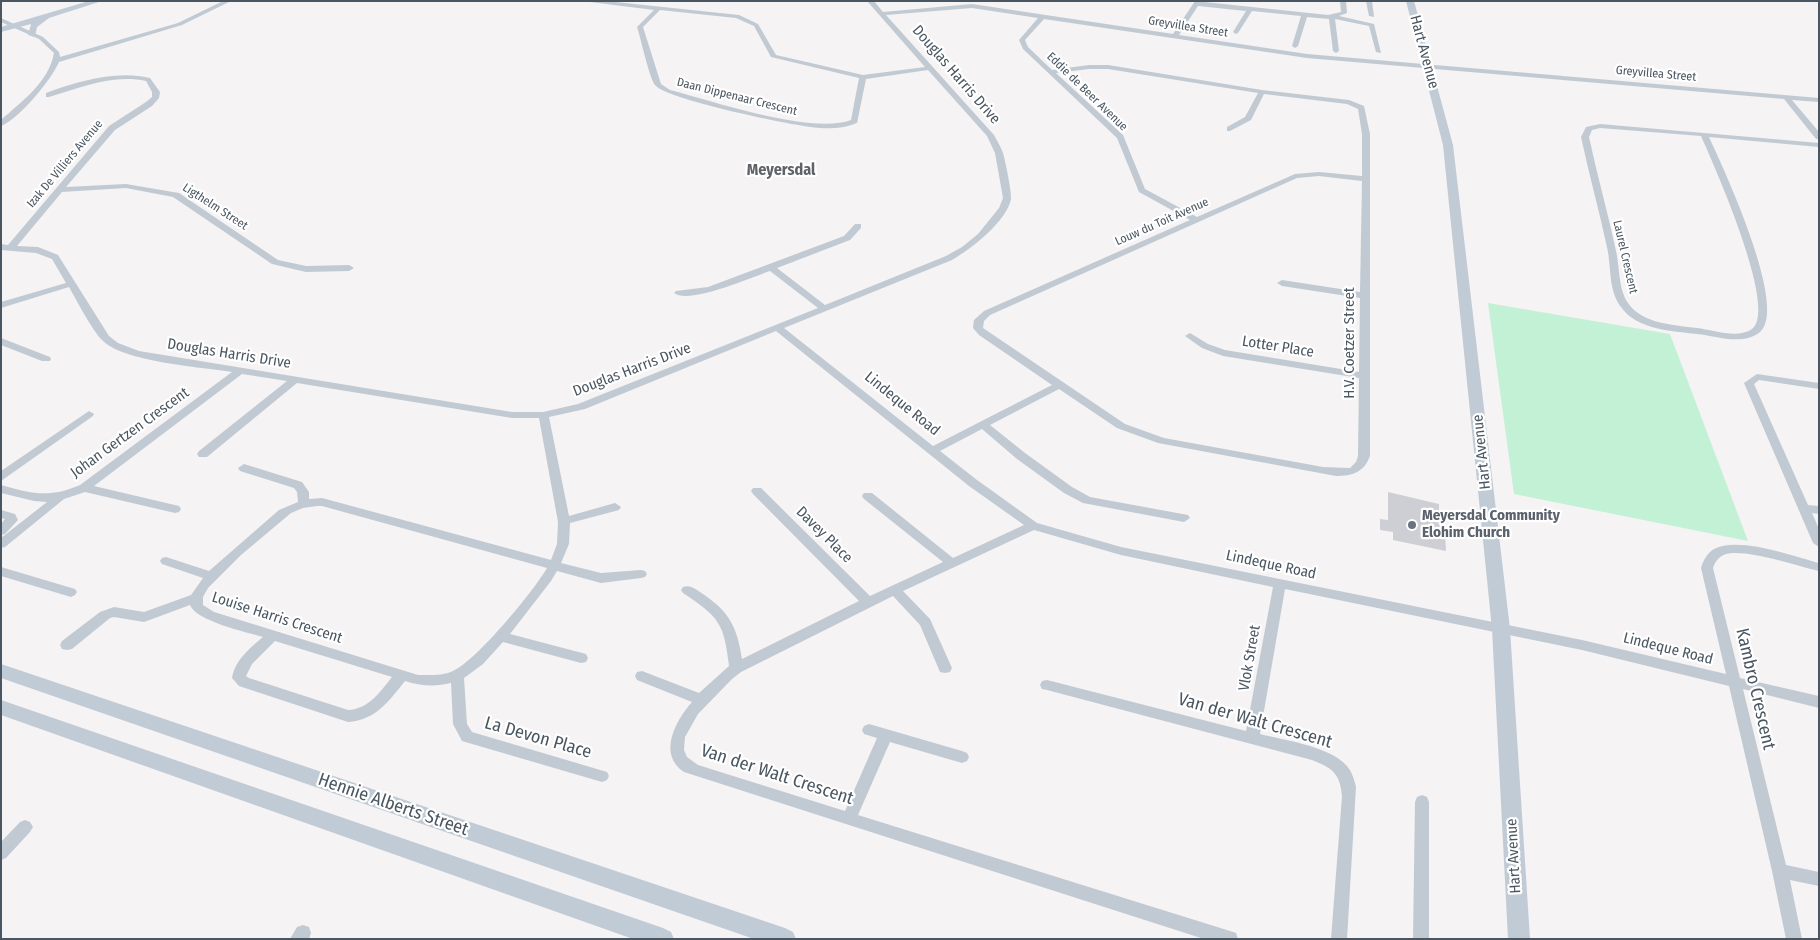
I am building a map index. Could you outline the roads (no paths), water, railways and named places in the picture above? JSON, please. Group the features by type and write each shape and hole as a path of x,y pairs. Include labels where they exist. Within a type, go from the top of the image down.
{"street":[{"path":"5,25 83,1"},
{"path":"5,25 56,14 98,1"},
{"path":"57,60 180,24 228,1"},
{"path":"585,1 724,14 742,18 756,25 772,55 863,77 930,68"},
{"name":"Douglas Harris Drive","path":"6,247 38,250 55,257 99,331 115,345 137,354 503,414 543,415 581,408 956,255 981,236 1003,209 1006,198 996,144 870,1"},
{"path":"1334,17 1344,13 1343,1"},
{"path":"1369,1 1372,16"},
{"name":"Hart Avenue","path":"1410,1 1448,145 1501,629 1519,939"},
{"path":"1175,36 1198,3 1334,17 1373,25 1379,52"},
{"name":"Greyvillea Street","path":"883,14 965,6 1307,56 1819,100"},
{"name":"Daan Dippenaar Crescent","path":"659,8 640,27 658,85 668,91 805,126 837,128 850,125 854,121 863,77"},
{"path":"1236,32 1251,8"},
{"path":"30,34 35,24 56,14"},
{"path":"1295,46 1304,15"},
{"name":"Eddie de Beer Avenue","path":"1043,16 1024,36 1022,43 1027,50 1120,137 1142,190 1197,220"},
{"path":"1334,17 1336,51"},
{"path":"1,124 46,79 57,60 57,53 46,42 5,25"},
{"path":"1,34 30,34"},
{"name":"H.V. Coetzer Street","path":"978,323 982,333 1121,426 1162,441 1324,471 1356,471 1362,466 1364,456 1366,134 1359,106 1337,100 1262,92 1108,67 1089,67 1051,72"},
{"name":"Izak De Villiers Avenue","path":"6,247 61,190 112,128 149,104 156,97 152,84 143,78 94,80 62,93 28,98"},
{"path":"1230,129 1248,118 1262,92"},
{"path":"1787,98 1819,137"},
{"name":"Laurel Crescent","path":"1611,126 1704,134 1757,266 1762,298 1762,324 1751,333 1728,335 1687,330 1645,320 1626,307 1619,292 1612,253 1585,137 1586,132 1589,129 1611,126"},
{"path":"1704,134 1819,145"},
{"name":"Louw du Toit Avenue","path":"978,323 987,313 1295,176 1313,174 1365,179"},
{"name":"Ligthelm Street","path":"61,190 126,186 176,195 274,262 306,268 349,268"},
{"path":"679,293 708,290 771,267 847,238 858,226"},
{"path":"771,267 825,309"},
{"path":"1282,283 1365,296"},
{"path":"3,302 71,284"},
{"name":"Lindeque Road","path":"778,328 1007,509 1033,526 1121,551 1582,645 1819,702"},
{"name":"Lotter Place","path":"1190,336 1205,346 1223,353 1364,376"},
{"path":"1,340 46,359"},
{"name":"Johan Gertzen Crescent","path":"1,489 37,500 62,497 84,488 240,371"},
{"path":"1819,386 1758,377 1749,383 1819,543"},
{"path":"203,454 295,380"},
{"path":"933,450 1059,385"},
{"path":"1,477 89,414"},
{"name":"Louise Harris Crescent","path":"543,415 553,450 564,521 564,544 555,564 547,578 479,662 457,676 430,681 402,675 205,613 197,608 196,598 198,592 212,576 282,513 304,504 322,502 555,564"},
{"path":"983,424 1021,456 1068,490 1087,500 1184,518"},
{"path":"244,468 298,485 303,492 304,504"},
{"path":"84,488 175,509"},
{"name":"Davey Place","path":"757,491 868,602"},
{"path":"868,496 952,563"},
{"path":"1,544 62,497"},
{"path":"564,521 615,507"},
{"path":"1804,508 1819,510"},
{"path":"1,514 12,520 1,531"},
{"name":"Van der Walt Crescent","path":"1033,526 868,602 736,668 716,682 684,723 677,746 681,760 694,770 1230,939"},
{"name":"Kambro Crescent","path":"1794,939 1780,871 1709,578 1709,561 1723,550 1738,550 1819,566"},
{"path":"166,561 212,576"},
{"path":"555,564 601,578 641,574"},
{"path":"1,571 71,592"},
{"name":"Vlok Street","path":"1252,738 1280,583"},
{"path":"687,590 713,606 727,622 732,633 736,668"},
{"path":"895,590 925,622 945,668"},
{"path":"67,646 105,615 114,612 144,617 196,598"},
{"path":"273,635 243,665 239,672 240,678 244,682 348,716 357,717 366,713 402,675"},
{"path":"500,636 582,658"},
{"name":"Hennie Alberts Street","path":"1,671 785,939"},
{"name":"La Devon Place","path":"457,676 460,724 467,737 602,776"},
{"path":"642,676 701,700"},
{"name":"Van der Walt Crescent","path":"1047,685 1313,754 1330,760 1343,770 1349,783 1349,796 1339,939"},
{"path":"1,707 663,939"},
{"path":"869,730 962,757"},
{"path":"849,819 886,735"},
{"path":"1420,939 1422,802"},
{"path":"1,853 25,827"},
{"path":"1780,871 1819,879"}],"place":[{"name":"Meyersdal Community Elohim Church","path":"1412,525"}],"district":[{"name":"Meyersdal","path":"781,171"}]}
